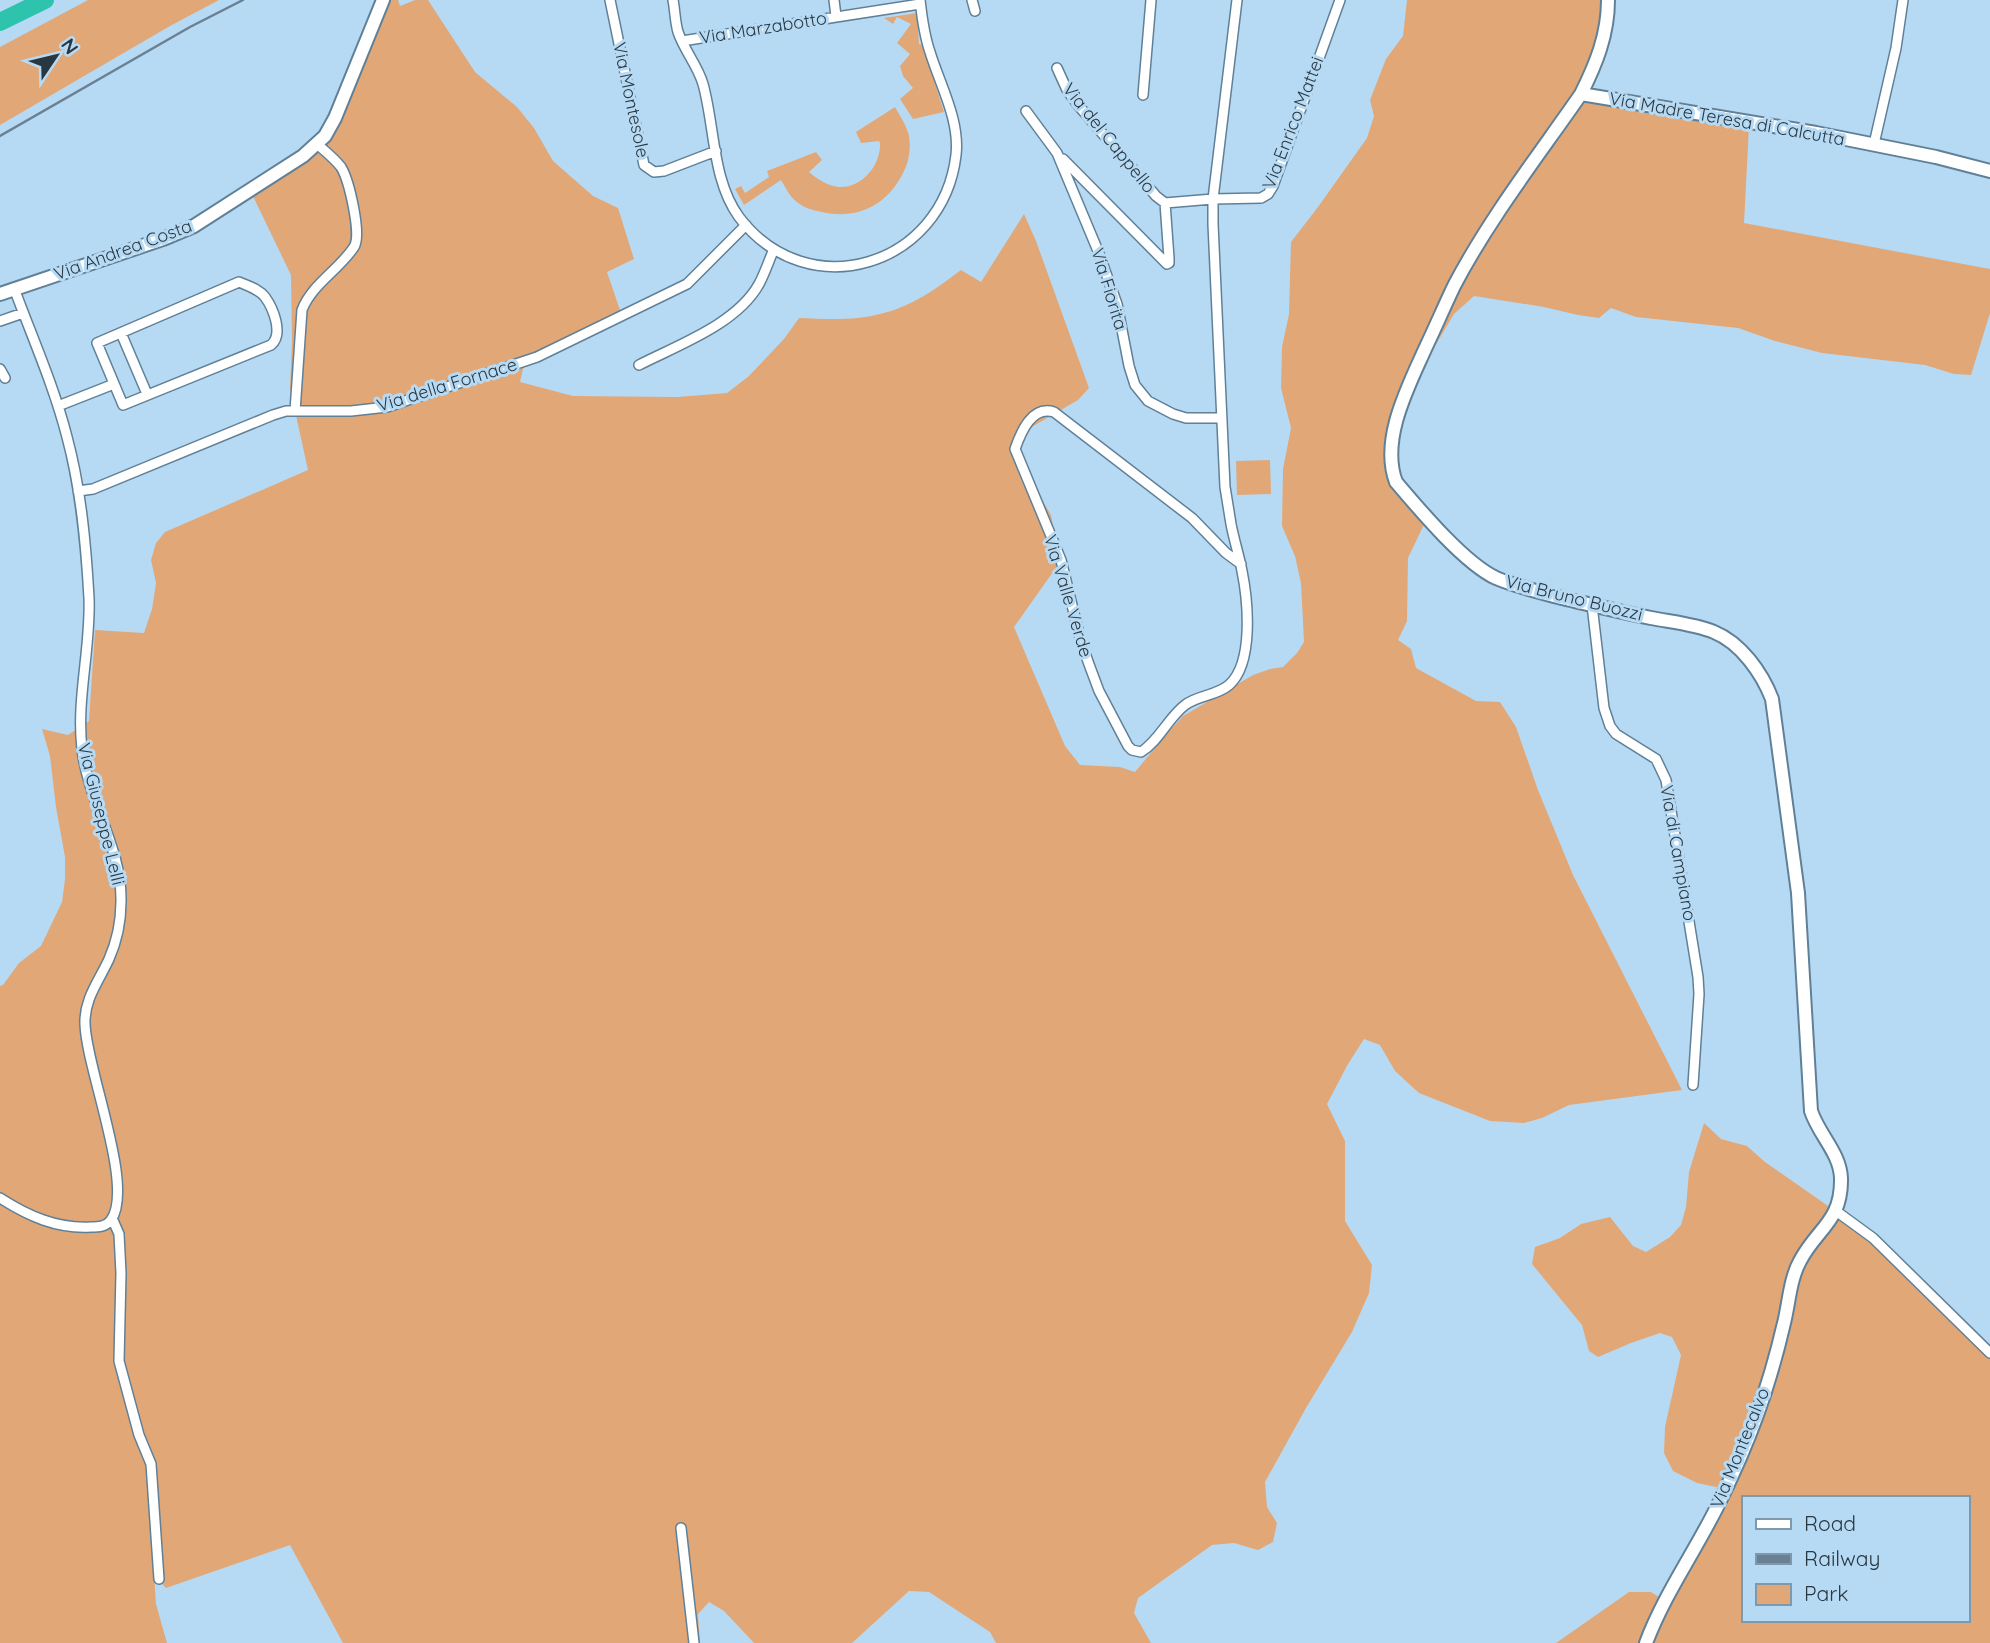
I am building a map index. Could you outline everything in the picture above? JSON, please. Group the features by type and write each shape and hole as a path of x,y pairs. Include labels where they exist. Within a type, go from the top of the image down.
{"street":[{"name":"Via Andrea Costa","path":"0,295 194,226 279,173 317,144 335,118 383,0"},
{"name":"Via Montesole","path":"610,0 644,165 654,172 664,171 716,151"},
{"name":"Via Marzabotto","path":"673,0 678,31 682,41 703,81 725,192 746,225 774,249 803,262 816,264 844,267 867,263 912,240 942,204 952,178 956,134 929,50 920,2 682,41"},
{"path":"834,0 836,16"},
{"path":"972,0 975,11"},
{"path":"1143,94 1151,0"},
{"name":"Via Valle Verde","path":"1237,0 1213,199 1225,487 1241,564 1246,602 1244,658 1235,678 1220,691 1200,697 1184,706 1145,749 1136,752 1132,750 1099,691 1081,642 1061,560 1015,449 1025,428 1037,413 1049,410 1054,412 1175,504 1241,564"},
{"name":"Via Enrico Mattei","path":"1213,199 1261,198 1268,194 1340,0"},
{"name":"Via Bruno Buozzi","path":"1608,0 1600,53 1581,94 1479,243 1454,286 1409,383 1397,419 1391,456 1392,471 1396,482 1450,541 1478,567 1494,577 1514,585 1592,605 1715,632 1737,648 1767,686 1774,710 1798,893 1811,1111 1840,1168 1840,1193 1836,1211"},
{"path":"1874,144 1896,48 1903,0"},
{"name":"Via del Cappello","path":"1057,68 1067,90 1078,105 1156,196 1166,203 1213,199"},
{"name":"Via Madre Teresa di Calcutta","path":"1581,94 1874,144 1990,171"},
{"name":"Via Fiorita","path":"1026,111 1057,153 1098,251 1117,304 1135,385 1148,401 1173,414 1186,418 1222,418"},
{"path":"295,411 302,310 310,295 354,248 358,237 342,169 317,144"},
{"name":"Via del Cappello","path":"1057,153 1167,264 1166,203"},
{"name":"Via della Fornace","path":"78,491 93,489 273,415 295,411 351,411 387,407 537,357 687,284 746,225"},
{"path":"639,365 705,332 738,309 759,284 774,249"},
{"path":"239,282 265,297 278,334 271,345 123,405 97,343 121,333 239,282"},
{"name":"Via Giuseppe Lelli","path":"14,288 68,438 78,491 89,602 81,716 82,751 88,779 118,866 121,894 117,939 88,999 84,1022 88,1051 115,1163 117,1196 112,1218"},
{"path":"0,321 23,313"},
{"path":"121,333 147,394"},
{"path":"0,369 5,378"},
{"path":"58,407 114,384"},
{"name":"Via di Campiano","path":"1592,605 1605,708 1610,726 1616,734 1656,759 1666,780 1698,976 1693,1085"},
{"path":"0,1198 36,1218 53,1224 100,1227 108,1224 112,1218"},
{"path":"1836,1211 1873,1238 1990,1353"},
{"name":"Via Montecalvo","path":"1646,1643 1662,1607 1717,1507 1757,1415 1800,1261 1830,1223 1836,1211"},
{"path":"112,1218 119,1234 121,1273 119,1361 139,1435 151,1464 159,1579"},
{"path":"681,1528 694,1643"}],"green space":[{"path":"88,0 219,0 0,125 0,47"},
{"path":"390,0 398,0 400,6 415,0 428,0 475,72 517,107 534,128 553,161 593,196 618,208 634,259 607,272 622,316 525,361 520,382 573,396 678,397 727,393 749,376 784,339 799,318 850,319 891,311 923,296 961,270 981,282 1024,214 1089,388 1078,400 1030,428 1020,448 1025,471 1051,515 1060,562 1014,627 1065,746 1080,765 1120,767 1135,772 1183,716 1253,675 1283,667 1304,642 1301,583 1295,556 1282,526 1283,469 1291,428 1281,388 1282,347 1289,314 1291,242 1367,138 1374,116 1370,100 1386,59 1403,36 1407,0 1609,0 1585,89 1653,114 1749,127 1744,223 1990,269 1990,313 1971,375 1954,374 1925,365 1822,353 1738,328 1636,317 1611,308 1599,318 1474,296 1454,314 1417,376 1394,445 1394,467 1402,485 1429,514 1408,558 1407,621 1398,640 1411,649 1416,668 1476,701 1500,702 1516,727 1538,790 1573,875 1682,1090 1569,1105 1524,1123 1490,1121 1419,1093 1395,1071 1380,1045 1364,1039 1327,1104 1345,1141 1345,1221 1372,1265 1369,1293 1352,1332 1265,1482 1267,1507 1277,1523 1273,1542 1258,1550 1234,1543 1212,1545 1138,1598 1134,1613 1151,1643 996,1643 990,1632 929,1592 909,1591 852,1643 754,1643 724,1611 709,1602 698,1614 700,1643 343,1643 290,1545 166,1588 154,1575 156,1604 167,1643 0,1643 0,986 19,963 41,946 62,902 65,857 50,756 42,729 68,735 89,721 95,630 144,633 152,609 156,583 151,560 156,543 165,532 308,470 290,388 291,275 252,194 325,134"},
{"path":"917,13 919,44 923,45 944,112 913,119 900,99 913,88 903,76 900,66 910,54 897,43 911,24 897,17 893,24 884,18"},
{"path":"895,107 908,132 909,155 896,184 879,202 869,208 847,214 818,211 797,202 781,180 744,205 735,189 741,186 745,193 769,177 767,171 816,152 822,160 809,172 831,185 839,187 855,184 874,167 880,143 861,143 856,132"},
{"path":"1270,460 1271,494 1237,495 1236,461"},
{"path":"1704,1123 1721,1139 1747,1146 1765,1162 1851,1222 1990,1357 1990,1643 1556,1643 1629,1592 1651,1592 1665,1601 1721,1488 1697,1483 1673,1471 1664,1453 1665,1427 1681,1355 1672,1337 1660,1333 1598,1357 1589,1351 1582,1325 1532,1264 1535,1247 1560,1238 1581,1224 1610,1217 1633,1246 1646,1252 1670,1237 1681,1225 1686,1207 1689,1172"}],"waterway":[{"path":"0,22 45,0"}],"railway":[{"path":"0,136 190,27 243,0"}]}
